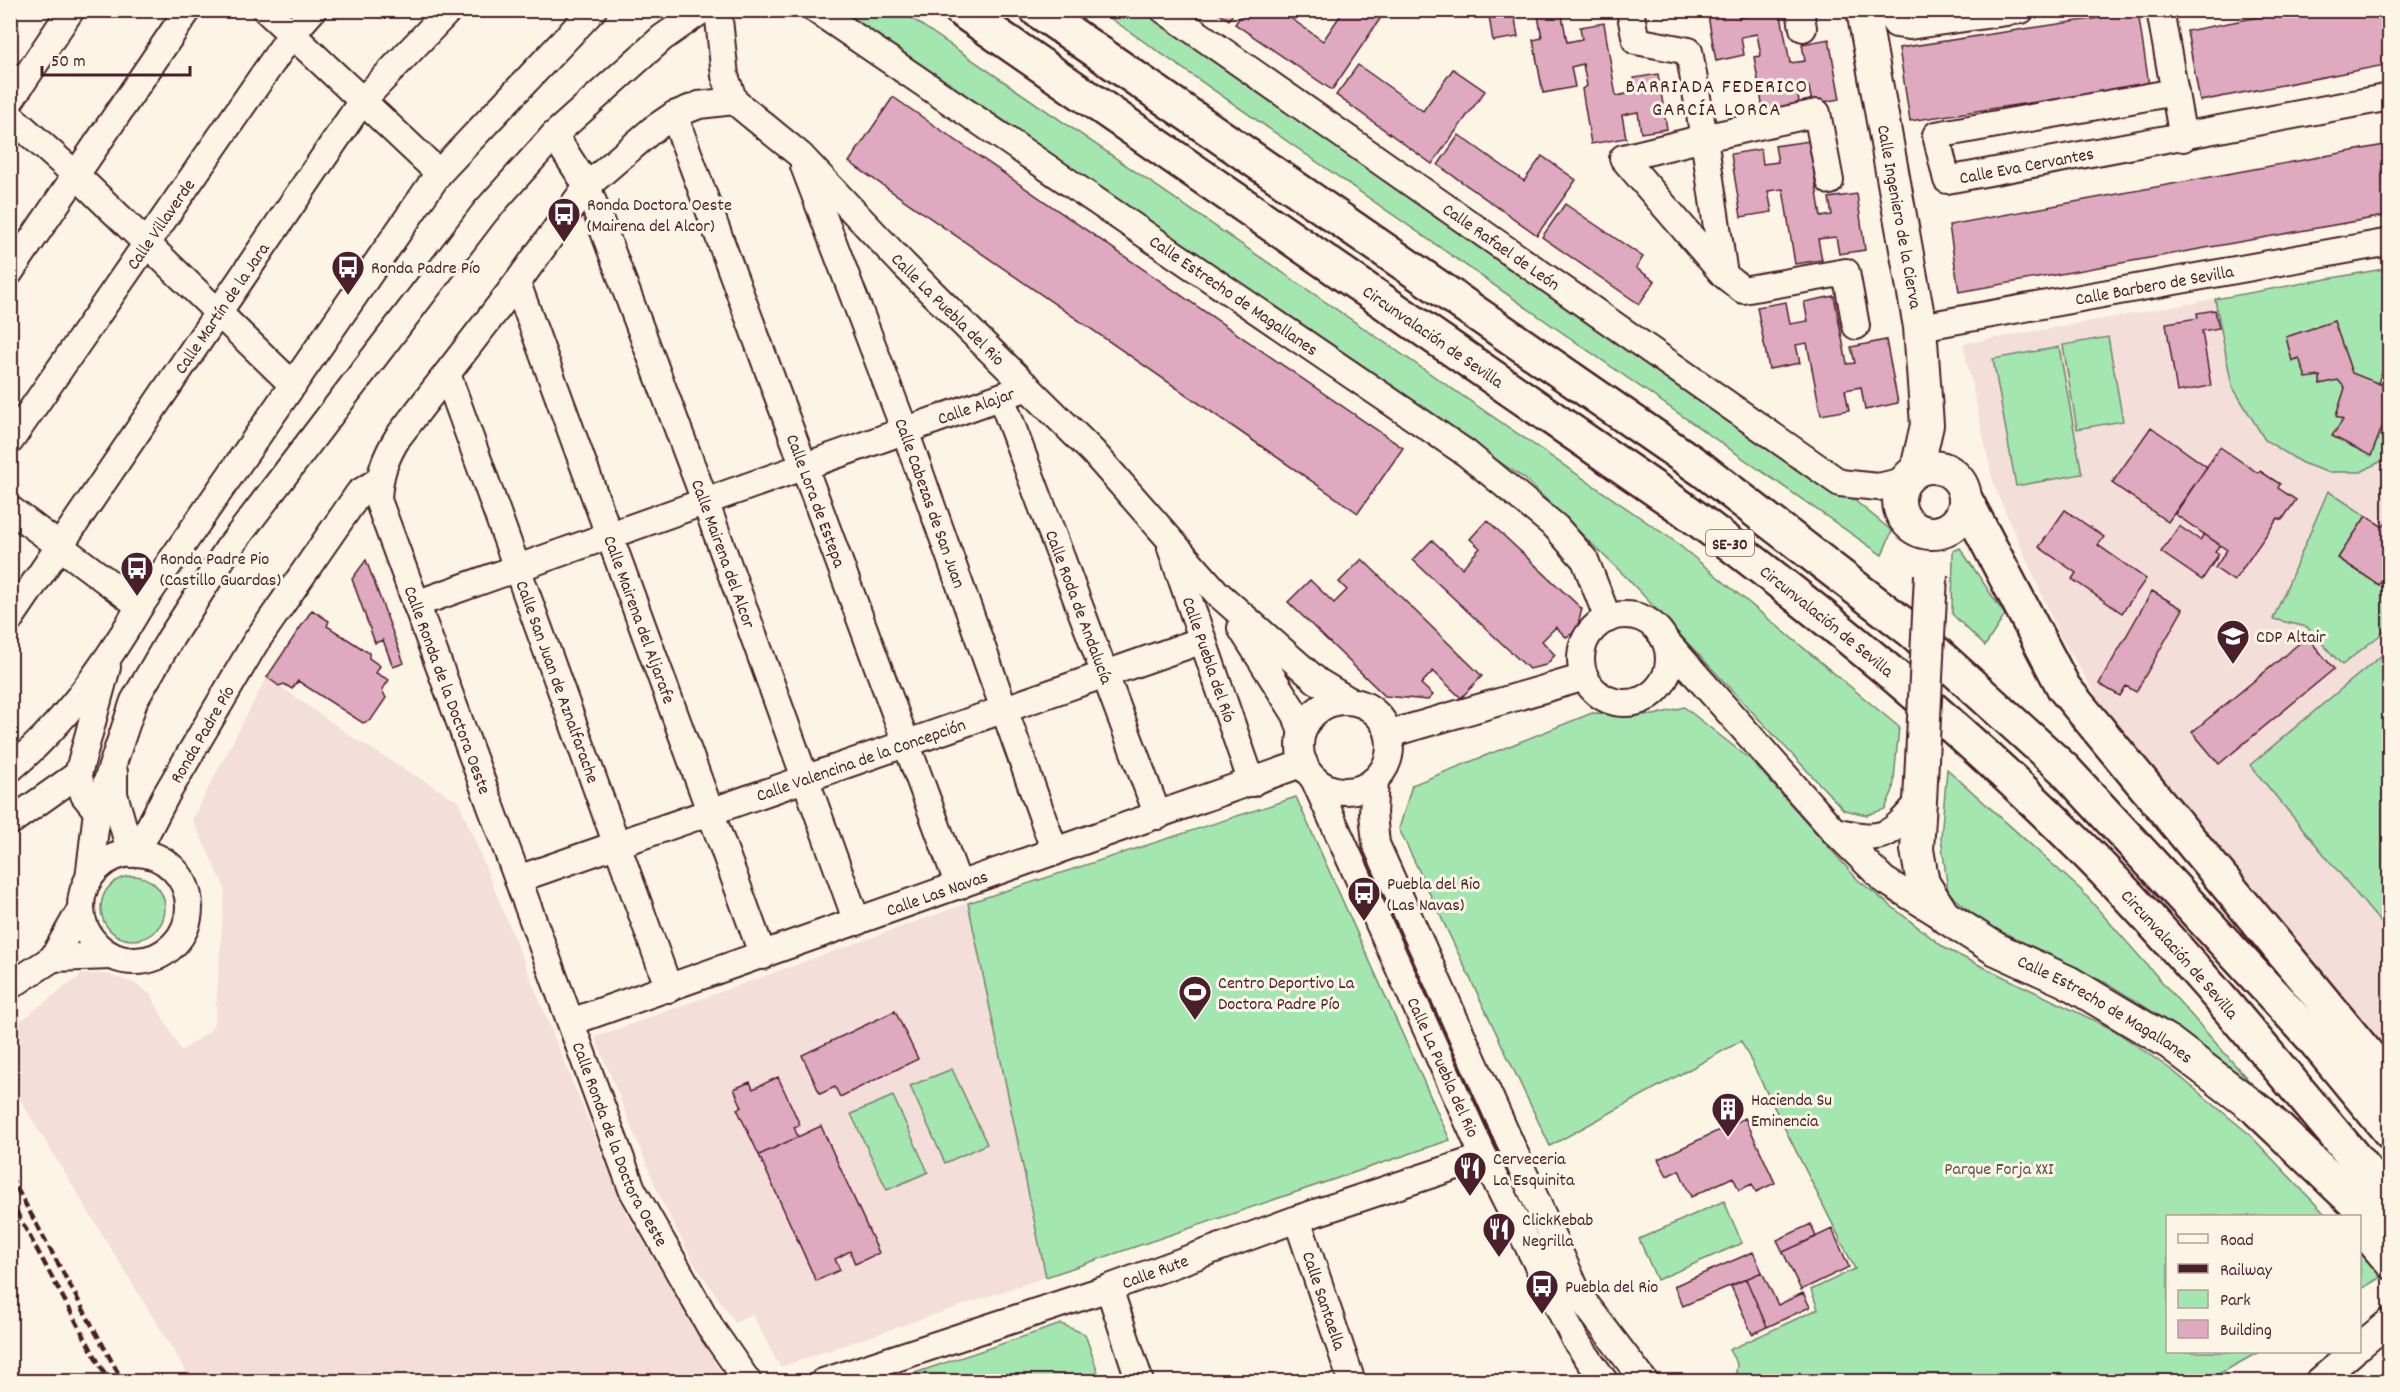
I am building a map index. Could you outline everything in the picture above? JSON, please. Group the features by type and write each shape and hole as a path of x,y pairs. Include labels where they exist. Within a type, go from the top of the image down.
{"highway":[{"name":"Circunvalación de Sevilla","path":"961,10 1652,486 1787,585 1851,637 1983,752 2085,851 2192,966 2390,1200"},
{"name":"SE-30","path":"1037,10 1684,456 1913,632 2064,769 2302,1027 2390,1132"},
{"path":"1966,501 2064,688 2390,1082"},
{"path":"2259,1111 2390,1236"}],"main road":[{"name":"Calle Ingeniero de la Cierva","path":"1863,10 1920,327 1927,425 1911,475"},
{"name":"Calle Ingeniero de la Cierva","path":"1927,425 1951,472"},
{"path":"1940,467 1951,472 1964,490 1966,501 1960,519 1931,531 1906,522 1898,501 1911,475 1940,467"},
{"path":"1920,801 1931,531"},
{"name":"Calle Estrecho de Magallanes","path":"1920,801 1917,850 1923,883 1944,916 1996,949 2068,982 2170,1043 2259,1111"}],"street":[{"path":"10,101 71,10"},
{"path":"10,272 188,10"},
{"path":"266,10 439,172"},
{"name":"Calle Villaverde","path":"10,441 291,34 313,10"},
{"name":"Calle Martín de la Jara","path":"10,619 362,101 449,10"},
{"path":"10,769 52,729 110,656 140,606 439,172 593,10"},
{"path":"12,984 53,958 81,909 89,879 97,811 134,701 170,639 228,549 485,212 554,135 662,38 702,10"},
{"path":"718,10 726,76 734,100"},
{"name":"Calle Estrecho de Magallanes","path":"816,10 1466,453 1556,527 1585,560 1608,619"},
{"name":"Calle Rafael de León","path":"1164,10 1840,483 1878,487 1911,475"},
{"path":"1630,10 1636,41 1689,51 1724,275"},
{"path":"1891,10 1891,17 1896,24 1909,26 2021,10"},
{"path":"2160,10 2183,138"},
{"name":"Calle Eva Cervantes","path":"2175,92 1936,135 1947,180 2183,138 2390,97"},
{"name":"Calle Ronda de la Doctora Oeste","path":"734,100 699,105 674,116 652,130 587,186 517,284 390,451 369,487 378,500 417,604 632,1189 712,1330 748,1382"},
{"name":"Calle La Puebla del Rio","path":"734,100 800,155 825,193 1093,452 1217,593"},
{"path":"1830,181 1817,113 1623,158 1724,275 1743,291 1846,272 1856,326"},
{"path":"10,116 77,176 293,385"},
{"name":"Calle Lora de Estepa","path":"674,116 959,886"},
{"name":"Calle Mairena del Alcor","path":"554,135 587,186 705,501 857,922"},
{"name":"Calle Cabezas de San Juan","path":"825,193 905,431 1055,852"},
{"name":"Calle Barbero de Sevilla","path":"1920,327 2390,242"},
{"name":"Calle Mairena del Aljarafe","path":"517,284 763,956"},
{"name":"Calle San Juan de Aznalfarache","path":"447,374 669,989"},
{"name":"Calle Alajar","path":"417,604 1028,387"},
{"name":"Calle Roda de Andalucía","path":"1001,397 1158,816"},
{"name":"Ronda Padre Pío","path":"134,853 255,643 369,487"},
{"path":"10,509 140,606"},
{"name":"Calle Puebla del Río","path":"1167,537 1252,783"},
{"path":"1217,593 1317,681 1350,701 1375,711 1384,722 1389,734 1389,759 1375,780 1357,789 1337,790 1309,771 1300,749 1302,734 1309,720 1320,708 1334,702 1350,701"},
{"path":"1217,593 1296,715 1302,734"},
{"path":"1654,692 1663,682 1668,668 1665,640 1658,629 1635,616 1621,615 1596,626 1588,637 1582,663 1585,677 1603,697 1616,702 1629,703 1654,692 1686,690 1720,701"},
{"name":"Calle Valencina de la Concepción","path":"518,879 1203,640"},
{"name":"Calle Estrecho de Magallanes","path":"1665,640 1834,831 1884,880 1944,916"},
{"path":"97,811 84,795 78,774 110,656"},
{"path":"1389,734 1585,677"},
{"path":"114,760 114,794 134,853"},
{"name":"Calle La Puebla del Rio","path":"1309,771 1484,1157 1575,1340 1605,1382"},
{"name":"Calle Las Navas","path":"571,1022 1252,783 1309,771"},
{"path":"10,822 78,774"},
{"name":"Calle La Puebla del Rio","path":"1375,780 1373,813 1377,844 1578,1294 1645,1382"},
{"path":"166,795 165,846 170,866"},
{"path":"1834,831 1867,838 1895,830 1920,801"},
{"path":"81,909 84,925 91,939 111,956 124,961 154,958 167,951 178,940 186,926 189,910 188,894 181,879 170,866 154,857 134,853 115,858 100,866 89,879"},
{"path":"53,958 111,956"},
{"path":"2259,1111 2347,1215"},
{"name":"Calle Rute","path":"823,1382 1110,1288 1297,1219 1484,1157"},
{"name":"Calle Santaella","path":"1297,1219 1352,1382"},
{"path":"2361,1231 2390,1266"},
{"path":"1110,1288 1140,1382"},
{"path":"2361,1345 2390,1321"},
{"path":"2318,1382 2352,1353"}],"shaded area":[{"name":"CDP Altair","path":"2389,268 2389,1057 2099,700 2060,636 1994,486 1963,344"},
{"path":"267,677 355,739 459,802 625,1211 726,1381 192,1381 11,1085 11,1028 82,974 107,974 134,983 150,994 181,1051 211,1030 215,1020 225,888 192,819"},
{"path":"968,903 1046,1277 780,1367 752,1314 735,1323 694,1263 661,1200 595,1037"}],"green space":[{"path":"839,11 901,11 1673,540 1899,727 1893,790 1885,809 1867,815 1844,810 1626,577 1525,479"},
{"path":"1100,11 1149,11 1842,490 1892,531 1882,555"},
{"path":"2389,268 2389,457 2361,472 2327,472 2302,463 2265,440 2232,386 2215,299"},
{"path":"2108,337 2123,421 2077,429 2063,345"},
{"path":"2059,347 2082,474 2016,486 1993,359"},
{"path":"2328,491 2366,516 2338,558 2379,585 2389,569 2389,628 2342,665 2307,627 2273,619"},
{"path":"1960,548 2005,615 1985,646 1952,614 1953,551"},
{"path":"2388,650 2390,652 2389,933 2250,765"},
{"name":"Parque Forja XXI","path":"1684,707 1751,760 1858,880 1946,949 2114,1030 2173,1071 2248,1133 2326,1215 2166,1215 2166,1353 2257,1353 2206,1381 1735,1381 1737,1364 1729,1350 1818,1309 1811,1290 1855,1269 1741,1041 1550,1146 1399,829 1412,785 1592,713 1654,715"},
{"path":"1947,769 2081,890 2251,1083 2180,1029 2110,985 1982,922 1948,892 1941,837"},
{"name":"Centro Deportivo La Doctora Padre Pío","path":"1296,797 1450,1140 1046,1277 968,903"},
{"path":"133,876 151,882 159,890 165,908 159,926 151,934 133,940 115,934 107,926 101,908 107,890 115,882"},
{"path":"952,1069 987,1144 945,1163 910,1086"},
{"path":"893,1096 928,1172 887,1190 851,1114"},
{"path":"1724,1201 1742,1243 1657,1280 1639,1239"},
{"path":"2361,1254 2381,1277 2361,1289"},
{"path":"1061,1324 1085,1334 1101,1381 891,1381"}],"building":[{"path":"1214,10 1235,10 1229,20"},
{"path":"1245,10 1279,10 1323,41 1344,10 1386,10 1332,90 1235,24"},
{"path":"1488,10 1523,10 1514,12 1518,37 1493,41"},
{"path":"1537,10 1561,10 1567,42 1582,39 1580,27 1604,23 1616,96 1636,92 1634,78 1658,74 1667,129 1641,133 1638,112 1622,115 1626,138 1591,144 1582,89 1587,86 1583,64 1571,67 1575,87 1543,93 1533,40 1542,38"},
{"path":"1707,10 1738,10 1739,18 1758,14 1757,10 1780,10 1790,63 1805,61 1802,44 1829,39 1840,99 1812,104 1809,87 1797,89 1800,108 1764,115 1754,57 1761,56 1757,34 1741,37 1744,55 1716,61"},
{"path":"2295,10 2390,10 2390,64 2200,101 2187,31"},
{"path":"2138,12 2149,85 1910,121 1899,48"},
{"path":"1358,65 1423,111 1453,69 1485,91 1432,164 1336,95"},
{"path":"893,97 1403,448 1358,513 849,162"},
{"path":"1459,135 1524,181 1542,156 1576,180 1537,235 1438,165"},
{"path":"1809,141 1821,217 1832,215 1829,198 1857,194 1865,250 1839,254 1836,237 1818,239 1822,260 1795,264 1783,189 1768,191 1772,212 1741,217 1731,154 1761,149 1763,164 1778,162 1775,146"},
{"path":"2390,144 2390,215 1959,292 1949,225"},
{"path":"1565,204 1643,257 1636,268 1655,281 1639,304 1542,237"},
{"path":"1834,296 1847,364 1855,363 1851,347 1886,340 1898,403 1865,410 1861,387 1845,390 1849,410 1821,415 1807,343 1796,345 1800,363 1769,369 1757,307 1786,302 1790,324 1808,321 1804,302"},
{"path":"2215,310 2219,328 2202,331 2211,386 2177,392 2166,323 2198,318 2197,313"},
{"path":"2334,321 2352,373 2390,388 2390,405 2384,404 2383,425 2371,456 2332,436 2343,420 2336,416 2345,388 2338,380 2320,384 2320,376 2306,378 2299,358 2292,361 2286,337"},
{"path":"2390,351 2390,388 2378,383"},
{"path":"2151,427 2207,467 2168,522 2112,483"},
{"path":"2220,447 2258,473 2260,471 2280,484 2278,488 2296,500 2282,520 2278,518 2234,581 2215,568 2227,550 2175,514"},
{"path":"2065,510 2104,537 2098,545 2146,579 2122,613 2072,579 2076,573 2039,547"},
{"path":"2366,516 2383,527 2390,517 2390,569 2379,585 2338,558"},
{"path":"1487,520 1582,609 1576,632 1566,637 1556,627 1542,641 1555,655 1546,665 1529,669 1413,560 1432,540 1462,568 1480,548 1470,539"},
{"path":"2179,526 2200,540 2204,534 2220,545 2215,551 2219,554 2202,580 2161,552"},
{"path":"1362,559 1482,676 1461,698 1433,671 1421,684 1433,695 1428,700 1385,696 1288,602 1310,580 1334,603 1347,590 1339,582"},
{"path":"366,560 404,663 393,667 383,640 375,643 352,579"},
{"path":"2152,591 2183,609 2136,692 2126,686 2120,696 2099,684"},
{"path":"312,610 329,621 327,626 369,653 369,658 380,666 376,673 389,680 382,690 386,698 371,720 363,723 298,681 292,689 284,684 279,686 267,677"},
{"path":"2307,637 2334,669 2219,764 2192,732"},
{"path":"895,1011 918,1059 840,1097 835,1087 820,1094 802,1055"},
{"path":"778,1077 800,1125 794,1127 798,1137 759,1155 737,1109 742,1107 734,1089 750,1082 753,1089"},
{"name":"Hacienda Su Eminencia","path":"1745,1118 1775,1183 1756,1192 1752,1184 1739,1190 1733,1177 1691,1197 1679,1170 1667,1176 1658,1159"},
{"path":"821,1126 879,1253 855,1264 850,1251 835,1259 840,1270 816,1281 759,1155"},
{"path":"1811,1224 1816,1237 1783,1252 1777,1240"},
{"path":"1832,1229 1849,1267 1801,1290 1783,1252"},
{"path":"1753,1252 1762,1272 1683,1306 1674,1286"},
{"path":"1762,1272 1778,1305 1803,1293 1810,1307 1767,1327 1746,1279"},
{"path":"1746,1279 1767,1327 1752,1334 1731,1286"}],"railway":[{"path":"10,1176 123,1382"},
{"path":"10,1200 109,1382"}],"place":[{"name":"Ronda Doctora Oeste (Mairena del Alcor)","path":"564,243"},
{"name":"Ronda Padre Pío","path":"348,296"},
{"name":"Ronda Padre Pio (Castillo Guardas)","path":"137,597"},
{"name":"CDP Altair","path":"2233,665"},
{"name":"Puebla del Rio (Las Navas)","path":"1364,922"},
{"name":"Centro Deportivo La Doctora Padre Pío","path":"1195,1021"},
{"name":"Hacienda Su Eminencia","path":"1728,1138"},
{"name":"Cerveceria La Esquinita","path":"1470,1197"},
{"name":"ClickKebab Negrilla","path":"1499,1258"},
{"name":"Puebla del Rio","path":"1542,1315"}],"district":[{"name":"BARRIADA FEDERICO GARCÍA LORCA","path":"1717,96"}]}
